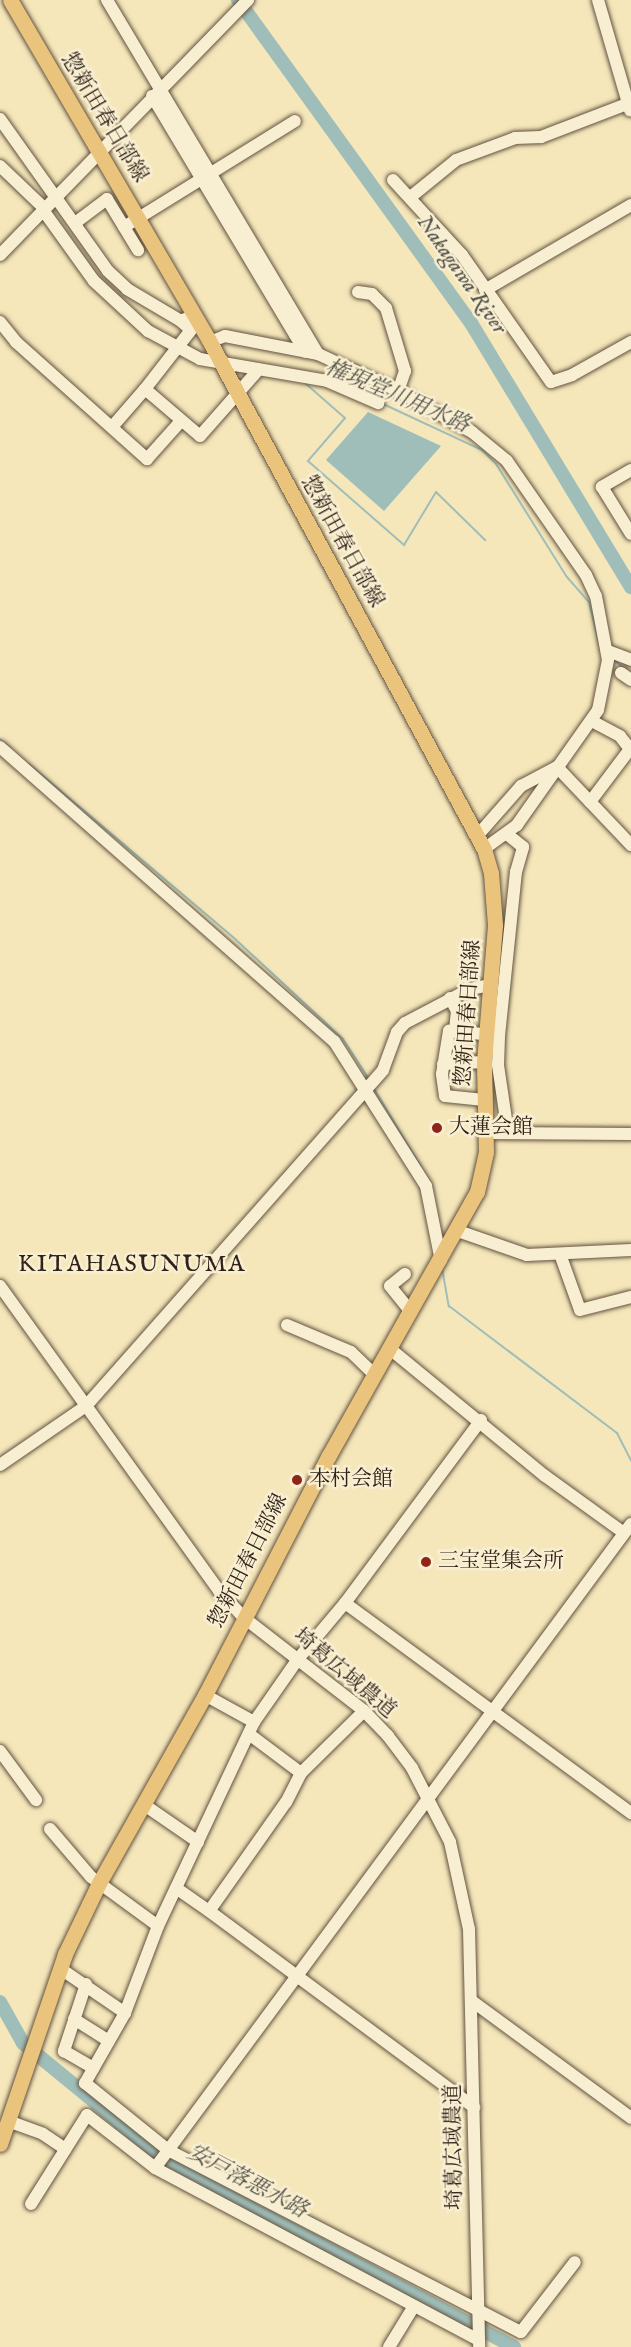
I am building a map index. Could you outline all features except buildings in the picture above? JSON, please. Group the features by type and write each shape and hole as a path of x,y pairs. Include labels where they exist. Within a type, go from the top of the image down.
{"main road":[{"name":"惣新田春日部線","path":"0,2144 6,2117 61,1969 99,1883 205,1695 243,1617 374,1373 458,1231 483,1171 488,1132 484,1100 484,1062 495,925 491,873 480,842 217,356 187,318 139,219 10,0"}],"street":[{"path":"107,0 156,92 305,352"},
{"path":"0,255 98,151 248,0"},
{"path":"413,195 456,160 515,138 541,137 629,108 598,0"},
{"path":"0,119 66,245 124,312 182,346 259,369 327,381 378,403"},
{"path":"124,227 207,178 295,121"},
{"path":"0,166 47,205 75,223 94,254 127,289 187,318 191,330 182,346 112,427"},
{"path":"207,178 318,354"},
{"path":"393,180 462,255 484,290 551,382 572,375 631,342"},
{"path":"75,223 107,200 138,250"},
{"path":"484,290 631,205"},
{"path":"358,292 372,294 386,308 405,371 398,391"},
{"path":"0,322 16,342 147,459 180,422"},
{"path":"217,356 225,336 318,354 398,391 493,445 507,461 586,575 596,596 608,651 606,682 592,721 508,835 480,842"},
{"path":"146,389 180,422 200,436 259,369"},
{"path":"631,470 602,487 631,534"},
{"path":"608,651 631,660"},
{"path":"590,802 630,749 620,736 592,721"},
{"path":"0,747 334,1041 370,1085 426,1186 442,1258"},
{"path":"480,842 521,786 557,767"},
{"path":"557,767 631,845"},
{"path":"508,835 523,848 516,872 499,1036 498,1065 508,1133"},
{"path":"0,1465 86,1406 383,1070 397,1032 405,1023 450,998 490,985"},
{"path":"450,998 456,1011 455,1031"},
{"path":"484,1100 445,1096 443,1064 449,1031 486,1034"},
{"path":"443,1064 484,1062"},
{"path":"488,1132 631,1134"},
{"path":"458,1231 527,1255 631,1250"},
{"path":"560,1254 580,1310 631,1297"},
{"path":"405,1274 390,1286 411,1312"},
{"name":"埼葛広域農道","path":"0,1286 219,1591 243,1617 364,1711 394,1744 429,1799 450,1842 461,1882 468,1929 472,2001 479,2341"},
{"path":"287,1325 351,1352 374,1373"},
{"path":"154,2168 429,1799 627,1528 545,1476 481,1420 388,1348"},
{"path":"481,1420 345,1603 298,1659 254,1722 159,1926 125,2013 85,2083 168,2150 478,2314 521,2332 575,2262"},
{"path":"345,1603 631,1813"},
{"path":"205,1695 254,1722"},
{"path":"209,1911 286,1802 301,1773 364,1711"},
{"path":"249,1734 301,1773"},
{"path":"0,1751 36,1800"},
{"path":"143,1804 198,1842"},
{"path":"50,1829 99,1883 159,1926"},
{"path":"176,1888 474,2107"},
{"path":"61,1969 86,1984 125,2013"},
{"path":"86,1984 64,2051 94,2068"},
{"path":"472,2001 631,2118"},
{"path":"74,2019 109,2041"},
{"path":"32,2204 87,2115 154,2168 479,2341"},
{"path":"6,2117 43,2134 65,2149"},
{"path":"389,2347 414,2306"}],"water":[{"path":"368,412 441,446 384,511 326,460"}],"waterway":[{"name":"Nakagawa River","path":"238,0 471,323 631,587"},
{"path":"305,383 345,418 308,461 404,545 436,492 485,540"},
{"name":"権現堂川用水路","path":"381,403 482,450 496,464 567,577 589,602 601,651"},
{"name":"権現堂川用水路","path":"613,659 625,669"},
{"path":"0,739 9,747"},
{"path":"29,764 233,937 343,1039 369,1079"},
{"path":"373,1087 421,1167"},
{"path":"442,1268 449,1306 617,1433 631,1461"},
{"name":"安戸落悪水路","path":"0,2002 23,2043 174,2167 514,2347"}],"place":[{"name":"大蓮会館","path":"437,1128"},
{"name":"本村会館","path":"297,1480"},
{"name":"三宝堂集会所","path":"426,1562"}],"district":[{"name":"KITAHASUNUMA","path":"132,1265"}]}
